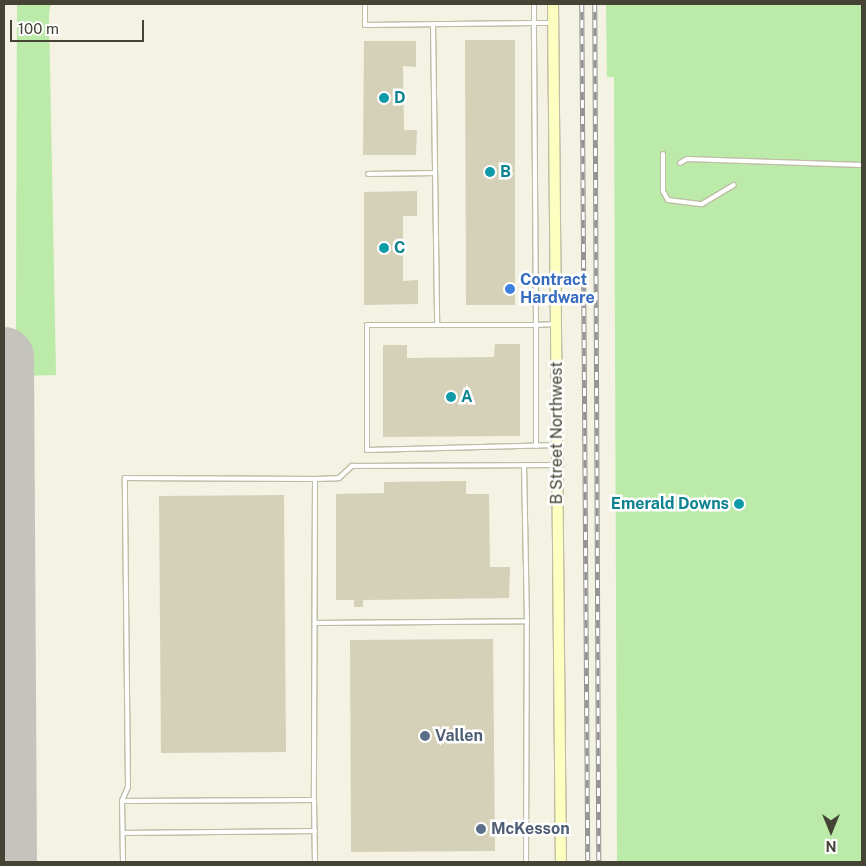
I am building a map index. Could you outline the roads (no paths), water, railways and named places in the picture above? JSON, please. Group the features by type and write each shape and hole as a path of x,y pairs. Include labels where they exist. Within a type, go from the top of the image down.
{"street":[{"name":"B Street Northwest","path":"553,4 561,862"}],"lane":[{"path":"364,4 365,25 553,22"},
{"path":"534,4 536,446"},
{"path":"432,24 437,325"},
{"path":"663,154 663,191 668,200 702,204 734,185"},
{"path":"680,163 687,159 862,165"},
{"path":"368,174 434,173"},
{"path":"556,324 367,325 367,450 557,445"},
{"path":"524,465 527,621 526,862"},
{"path":"123,862 122,801 128,787 125,478 315,479 339,478 352,466 557,465"},
{"path":"315,479 315,862"},
{"path":"315,623 527,621"},
{"path":"122,801 314,800"},
{"path":"123,833 314,831"}],"railway":[{"path":"582,4 588,862"},
{"path":"595,4 599,862"}],"place":[{"name":"D","path":"384,98"},
{"name":"B","path":"490,172"},
{"name":"C","path":"384,248"},
{"name":"Contract Hardware","path":"510,289"},
{"name":"A","path":"451,397"},
{"name":"Emerald Downs","path":"739,504"},
{"name":"Vallen","path":"425,736"},
{"name":"McKesson","path":"481,829"}]}
